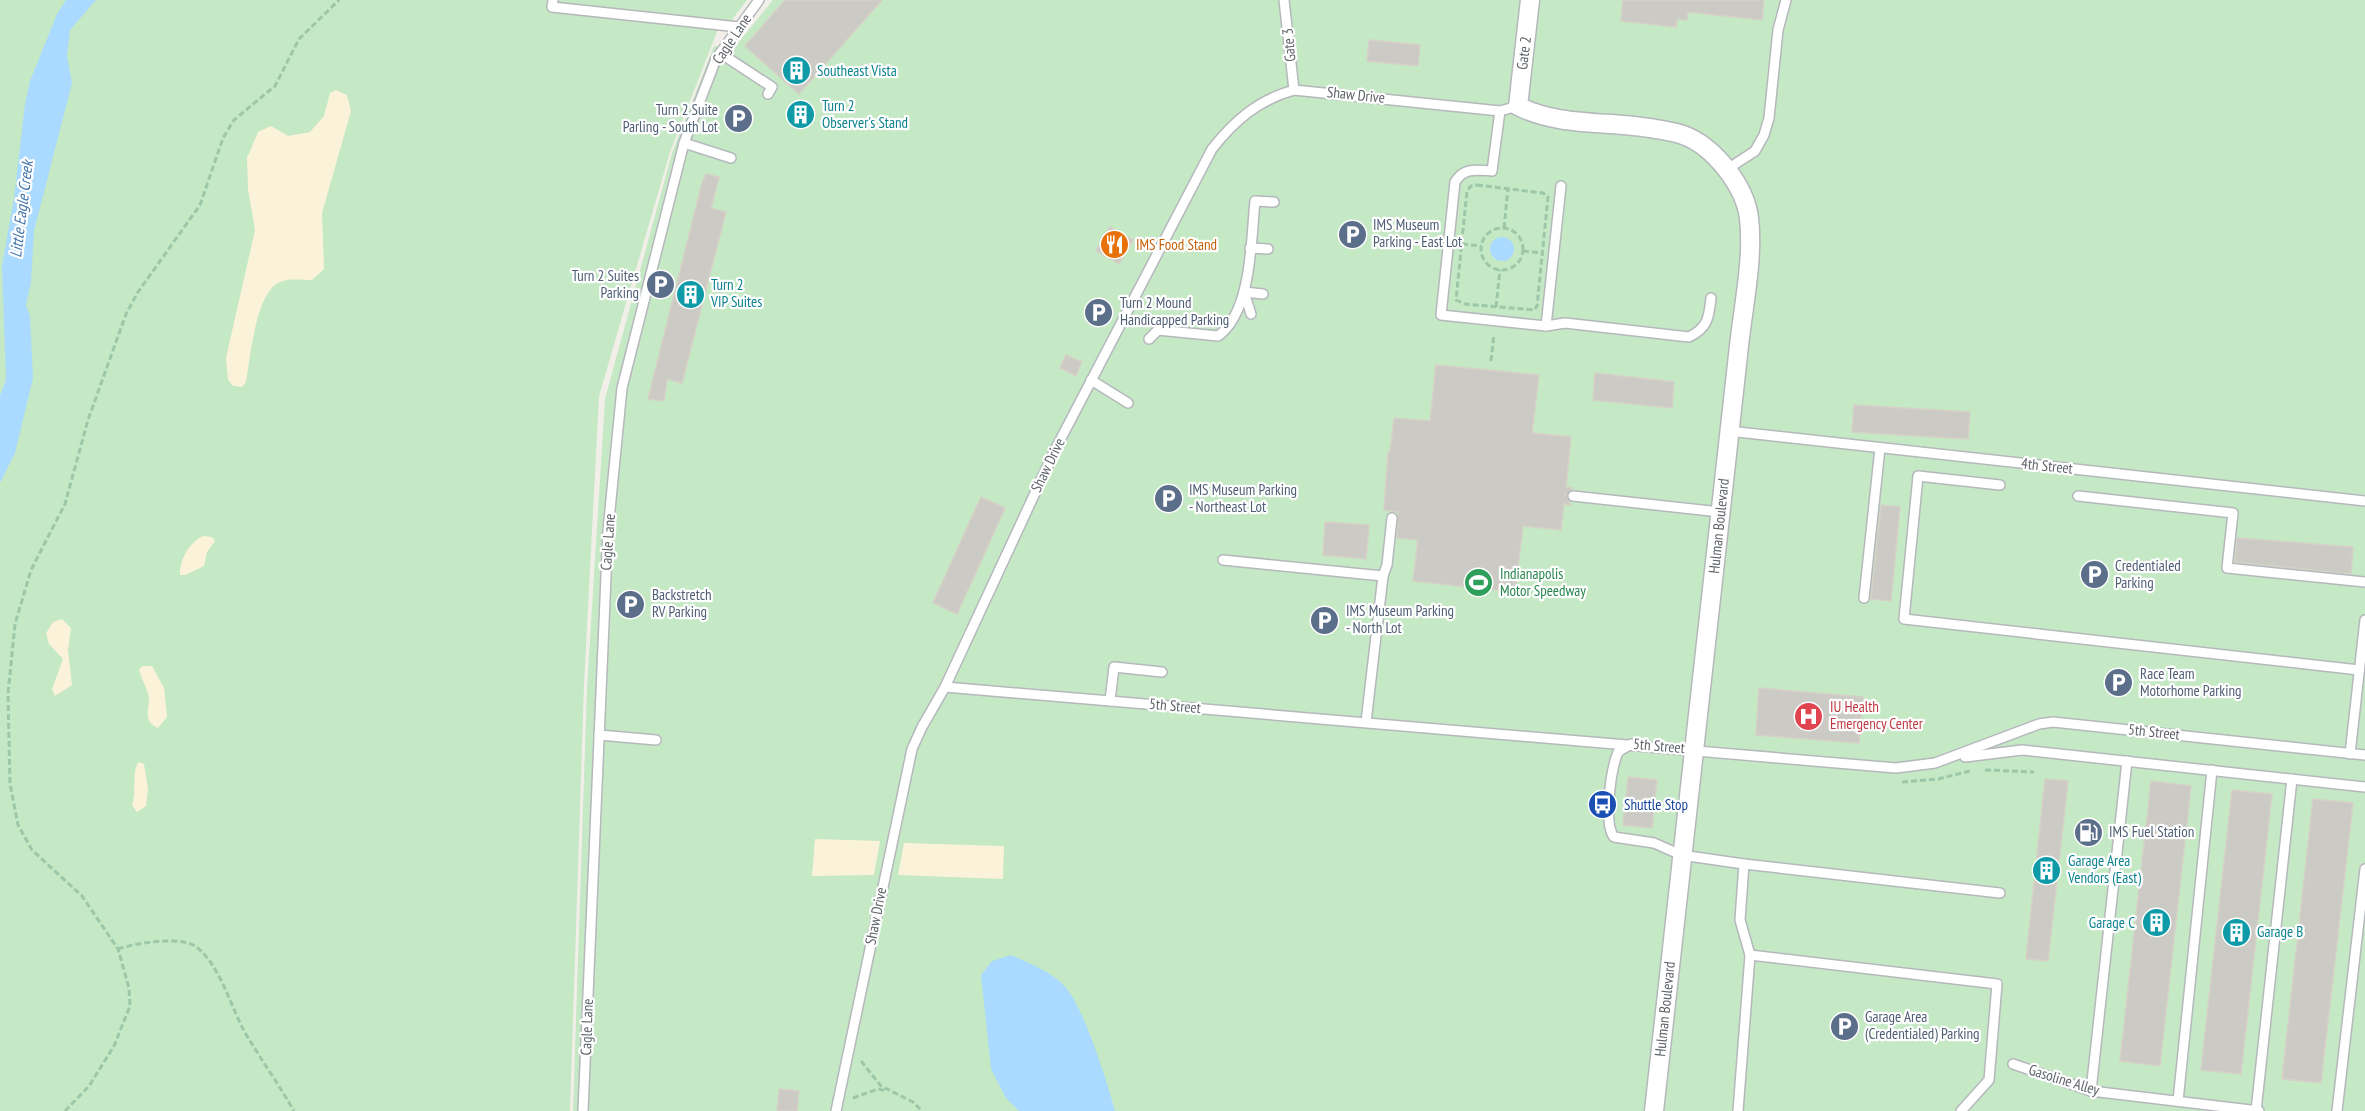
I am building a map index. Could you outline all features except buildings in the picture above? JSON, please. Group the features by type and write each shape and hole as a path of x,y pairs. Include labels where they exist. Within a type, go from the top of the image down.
{"street":[{"name":"Gate 2","path":"1518,106 1530,0"},
{"name":"Hulman Boulevard","path":"1518,106 1536,115 1638,126 1685,136 1702,146 1726,170 1744,199 1749,237 1654,1111"}],"lane":[{"path":"553,0 552,7 739,27"},
{"name":"Cagle Lane","path":"583,1111 608,530 622,388 684,143 720,53 759,0"},
{"name":"Gate 3","path":"1284,0 1294,90"},
{"path":"1726,170 1755,151 1764,135 1769,118 1778,30 1786,0"},
{"path":"720,53 772,87 768,94"},
{"name":"Shaw Drive","path":"836,1111 909,758 1091,380 1212,149 1227,131 1250,110 1270,98 1294,90 1500,111 1518,106"},
{"path":"1500,111 1492,171 1472,170 1460,174 1455,182 1441,315 1546,326 1565,323 1689,337 1702,331 1709,319 1711,298"},
{"path":"684,143 731,158"},
{"path":"1546,326 1561,186"},
{"path":"1149,339 1158,330 1218,336 1229,328 1244,292 1255,201 1274,202"},
{"path":"1250,248 1268,249"},
{"path":"1244,292 1263,294"},
{"path":"1244,292 1251,314"},
{"path":"1197,334 1197,344"},
{"path":"1091,380 1128,404"},
{"name":"4th Street","path":"1729,431 2365,501"},
{"path":"1864,598 1880,448"},
{"path":"2000,485 1918,476 1904,619 2359,670"},
{"path":"1573,496 1720,512"},
{"path":"2078,496 2233,513 2227,568 2365,582"},
{"path":"1366,722 1392,518"},
{"path":"1223,560 1383,576"},
{"path":"2350,754 2365,620"},
{"path":"1110,701 1114,667 1162,672"},
{"name":"5th Street","path":"945,687 1633,743 1880,767 1909,768 1935,763 2039,724 2053,722 2365,755"},
{"path":"599,735 656,740"},
{"path":"1633,743 1618,752 1614,762 1608,826 1611,832 1621,839 1654,843 1681,855 1744,864 2000,892"},
{"path":"1935,763 1980,753 2022,750 2365,787"},
{"path":"2091,1091 2127,761"},
{"path":"2178,1101 2212,770"},
{"path":"2257,1111 2292,779"},
{"path":"1738,1111 1750,955 1740,920 1744,864"},
{"path":"2337,1111 2365,869"},
{"path":"1750,955 1997,984 1989,1080 1961,1111"},
{"name":"Gasoline Alley","path":"2013,1064 2091,1091 2257,1111"}],"path":[{"path":"65,1111 89,1086 114,1046 126,1022 130,1006 129,988 118,949 82,896 32,850 18,825 10,784 8,694 15,624 31,570 65,504 88,420 126,314 138,292 200,205 224,138 234,120 275,86 299,39 339,0"},
{"path":"1467,191 1471,186 1477,185 1539,192"},
{"path":"1504,228 1508,188"},
{"path":"1504,228 1520,238 1523,251 1518,263 1500,270 1488,264 1481,246 1486,234 1504,228"},
{"path":"1461,244 1481,246"},
{"path":"1523,251 1543,253"},
{"path":"118,949 137,943 184,942 195,946 218,974 244,1030 294,1111"},
{"path":"848,1057 859,1060 869,1068 881,1086 913,1102 922,1111"},
{"path":"839,1098 853,1098 878,1089 891,1091"}],"green space":[{"path":"0,0 747,0 728,25 720,24 670,152 599,396 584,685 570,1111 0,1111"},
{"name":"Indianapolis Motor Speedway","path":"773,0 2365,0 2365,1111 573,1111 587,688 605,399 672,153 714,46 734,48"}],"sand":[{"path":"336,90 347,95 351,111 322,213 324,269 312,280 287,280 272,288 265,298 255,327 246,382 242,387 233,386 228,380 226,358 255,230 248,189 247,158 258,132 271,126 288,136 310,132 324,116 330,93"},
{"path":"203,536 212,537 215,541 207,552 204,566 180,575 181,564 186,552"},
{"path":"62,619 71,628 68,650 72,685 55,696 52,689 63,659 49,644 46,633 53,622"},
{"path":"143,666 152,666 164,688 167,717 158,728 150,722 148,715 149,698 139,669"},
{"path":"139,762 144,764 148,789 146,806 137,812 132,805 135,771"},
{"path":"815,839 880,841 874,875 812,876"},
{"path":"904,843 1004,846 1003,879 898,875"}],"water":[{"name":"Little Eagle Creek","path":"66,0 96,0 70,30 67,56 72,83 34,231 31,282 26,305 30,316 33,378 15,453 0,483 0,396 6,380 2,266 30,81 57,14"},
{"path":"1502,237 1511,240 1514,249 1511,258 1502,261 1493,258 1490,249 1493,240"},
{"path":"1011,955 1049,973 1067,989 1088,1030 1115,1111 1019,1111 1006,1098 991,1069 981,975 992,961"}],"place":[{"name":"Southeast Vista","path":"796,71"},
{"name":"Turn 2 Observer's Stand","path":"801,115"},
{"name":"Turn 2 Suite Parling - South Lot","path":"739,119"},
{"name":"IMS Museum Parking - East Lot","path":"1352,234"},
{"name":"IMS Food Stand","path":"1115,245"},
{"name":"Turn 2 Suites Parking","path":"660,285"},
{"name":"Turn 2 VIP Suites","path":"690,294"},
{"name":"Turn 2 Mound Handicapped Parking","path":"1099,312"},
{"name":"IMS Museum Parking - Northeast Lot","path":"1168,499"},
{"name":"Credentialed Parking","path":"2094,575"},
{"name":"Indianapolis Motor Speedway","path":"1479,583"},
{"name":"Backstretch RV Parking","path":"631,604"},
{"name":"IMS Museum Parking - North Lot","path":"1325,620"},
{"name":"Race Team Motorhome Parking","path":"2119,683"},
{"name":"IU Health Emergency Center","path":"1809,716"},
{"name":"Shuttle Stop","path":"1603,805"},
{"name":"IMS Fuel Station","path":"2088,832"},
{"name":"Garage Area Vendors (East)","path":"2047,870"},
{"name":"Garage C","path":"2156,923"},
{"name":"Garage B","path":"2236,932"},
{"name":"Garage Area (Credentialed) Parking","path":"1844,1026"}]}
